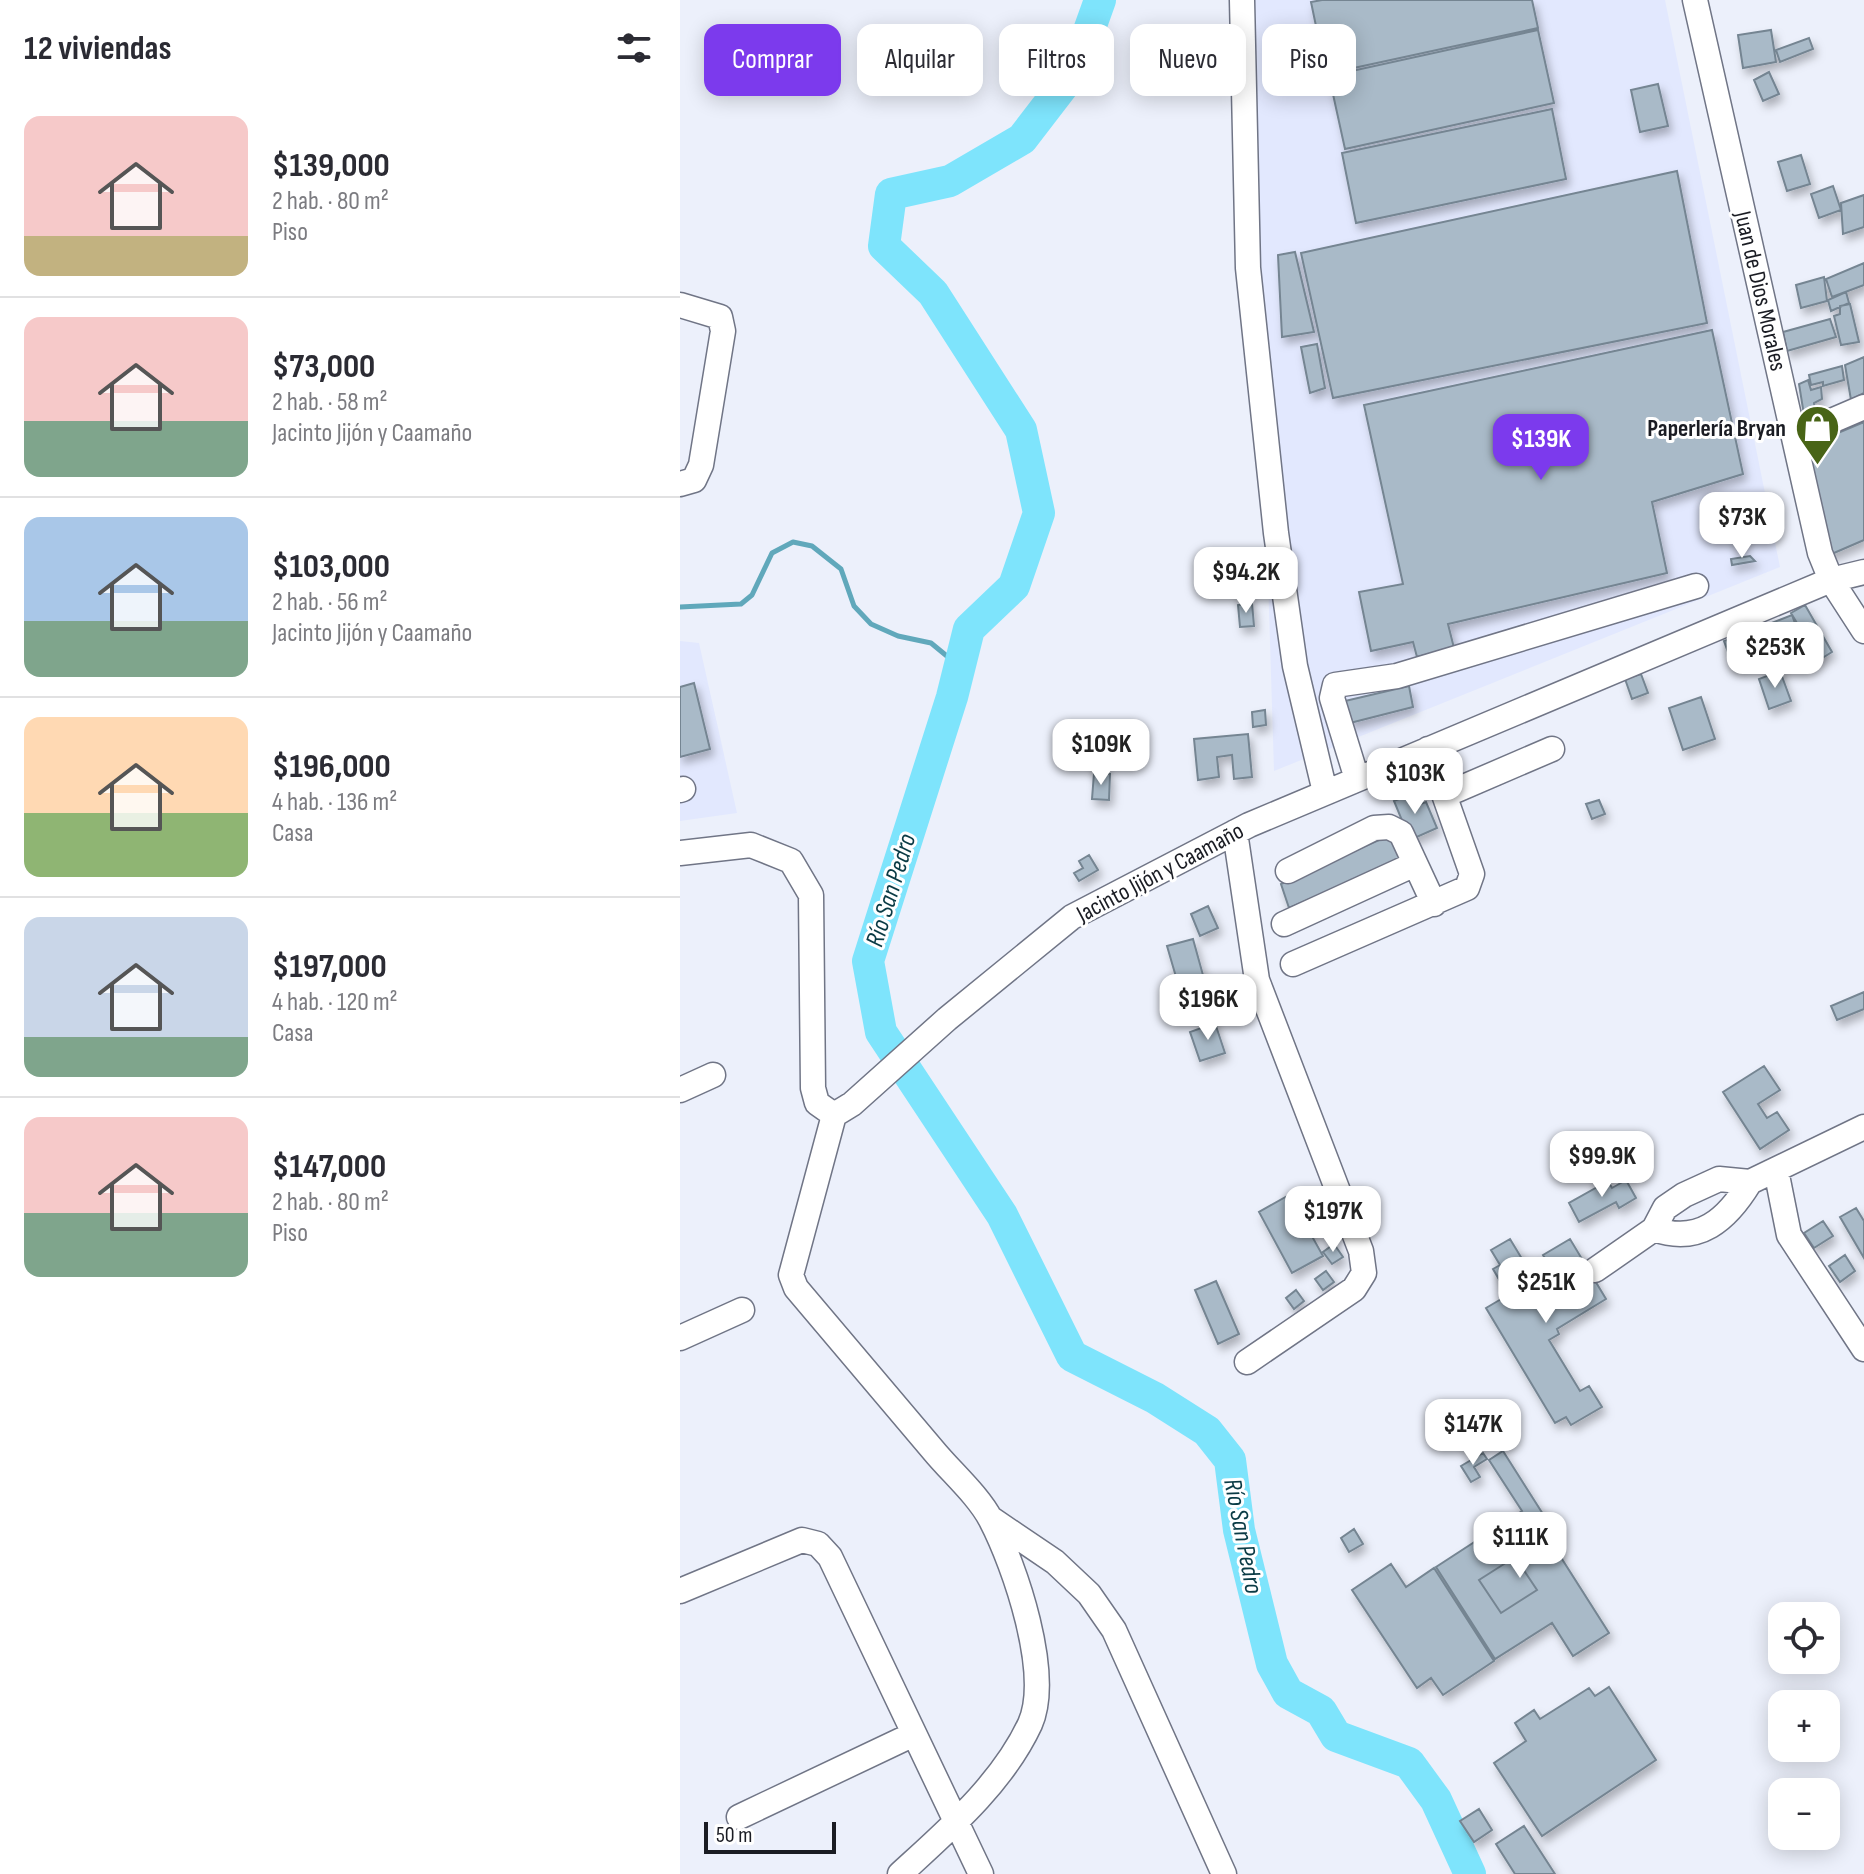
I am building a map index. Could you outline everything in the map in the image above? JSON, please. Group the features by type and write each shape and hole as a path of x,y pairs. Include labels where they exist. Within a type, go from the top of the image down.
{"street":[{"path":"1242,0 1250,284 1292,652 1325,792"},
{"name":"Juan de Dios Morales","path":"1695,0 1828,574"},
{"path":"680,305 720,317 723,331 701,465 694,480 680,484"},
{"path":"1794,437 1864,407"},
{"path":"1828,574 1864,553"},
{"path":"1828,574 1864,572"},
{"path":"1828,574 1864,631"},
{"name":"Jacinto Jijón y Caamaño","path":"843,1110 947,1019 1072,917 1235,832 1828,574"},
{"path":"1357,779 1332,698 1335,685 1397,676 1696,586"},
{"path":"1293,964 1467,888 1472,874 1428,749"},
{"path":"1445,795 1552,749"},
{"path":"1288,871 1374,828 1389,827 1401,833 1434,904"},
{"path":"1235,832 1257,980 1361,1251 1364,1273 1354,1289 1247,1362"},
{"path":"680,853 751,845 791,861 811,895 813,1088 817,1103 843,1110 791,1275 796,1288 990,1518 1055,1562 1089,1594 1114,1630 1224,1874"},
{"path":"1284,924 1415,864"},
{"path":"680,1090 713,1075"},
{"path":"1595,1270 1654,1229 1665,1208 1708,1182 1730,1179 1750,1182 1864,1127"},
{"path":"1776,1170 1789,1235 1864,1349"},
{"path":"1654,1229 1676,1236 1699,1232 1718,1220 1739,1200 1750,1182"},
{"path":"680,1338 742,1310"},
{"path":"900,1874 957,1822 1008,1761 1031,1721 1036,1679 1024,1604 990,1518"},
{"path":"680,1591 802,1540 818,1544 830,1557 981,1874"},
{"path":"739,1817 914,1734"}],"shaded area":[{"path":"1250,0 1665,0 1780,567 1274,771"},
{"path":"680,641 699,643 737,813 680,821"}],"building":[{"path":"1532,0 1538,28 1356,67 1356,24 1316,24 1311,2"},
{"path":"1538,30 1554,103 1345,149 1333,96 1356,96 1356,70"},
{"path":"1771,30 1776,62 1743,68 1738,35"},
{"path":"1809,38 1813,49 1780,62 1776,50"},
{"path":"1769,72 1779,94 1763,101 1754,80"},
{"path":"1658,84 1668,126 1640,132 1631,90"},
{"path":"1552,109 1566,179 1356,223 1342,153"},
{"path":"1801,155 1810,184 1787,191 1778,162"},
{"path":"1677,171 1707,323 1333,398 1301,253"},
{"path":"1833,186 1841,210 1819,218 1811,194"},
{"path":"1864,195 1864,227 1843,234 1841,203"},
{"path":"1295,252 1314,332 1282,337 1278,255"},
{"path":"1864,263 1864,285 1832,297 1826,279"},
{"path":"1824,277 1827,301 1801,308 1796,285"},
{"path":"1846,292 1849,303 1831,311 1828,300"},
{"path":"1850,304 1859,342 1841,345 1834,316 1840,314 1840,306"},
{"path":"1830,319 1836,337 1787,351 1783,332"},
{"path":"1712,330 1743,474 1652,502 1667,573 1448,624 1454,648 1417,657 1413,642 1371,651 1359,592 1403,584 1364,405"},
{"path":"1317,344 1325,388 1310,393 1301,347"},
{"path":"1864,357 1864,393 1851,400 1845,365"},
{"path":"1842,366 1844,380 1823,386 1823,382 1811,385 1809,375"},
{"path":"1808,380 1811,390 1821,387 1822,399 1814,403 1815,411 1804,415 1799,384"},
{"path":"1864,422 1864,540 1827,556 1809,453 1814,443"},
{"path":"1750,556 1755,561 1732,565 1731,559"},
{"path":"1252,603 1254,626 1240,627 1238,605"},
{"path":"1805,605 1832,652 1819,660 1791,613"},
{"path":"1792,615 1801,640 1765,653 1756,629"},
{"path":"1741,635 1750,659 1733,666 1724,641"},
{"path":"1780,671 1791,701 1769,709 1759,679"},
{"path":"1641,674 1648,693 1632,699 1625,679"},
{"path":"694,683 710,749 680,757 680,687"},
{"path":"1409,686 1413,707 1350,723 1345,701"},
{"path":"1701,697 1715,739 1683,750 1669,708"},
{"path":"1265,710 1266,725 1253,727 1252,712"},
{"path":"1248,734 1252,777 1234,779 1232,755 1217,757 1219,777 1198,780 1194,739"},
{"path":"1094,773 1110,774 1109,800 1092,799"},
{"path":"1413,793 1418,805 1426,802 1437,828 1410,840 1394,801"},
{"path":"1599,800 1605,814 1592,819 1586,804"},
{"path":"1390,835 1401,860 1289,908 1281,884"},
{"path":"1089,855 1098,870 1079,881 1074,873 1083,868 1079,861"},
{"path":"1208,906 1218,928 1200,936 1191,914"},
{"path":"1193,939 1206,986 1181,994 1167,946"},
{"path":"1864,992 1864,1009 1837,1020 1831,1006"},
{"path":"1215,1023 1225,1053 1200,1061 1190,1032"},
{"path":"1764,1066 1780,1090 1758,1104 1767,1118 1777,1112 1789,1130 1760,1149 1723,1092"},
{"path":"1626,1180 1636,1198 1619,1208 1616,1202 1579,1222 1569,1203 1608,1181 1612,1188"},
{"path":"1289,1195 1323,1256 1292,1273 1259,1212"},
{"path":"1856,1208 1864,1221 1864,1258 1840,1217"},
{"path":"1823,1221 1833,1236 1814,1248 1804,1233"},
{"path":"1510,1239 1536,1282 1530,1285 1542,1305 1565,1291 1543,1255 1570,1239 1606,1299 1557,1329 1559,1334 1549,1340 1580,1391 1589,1386 1602,1407 1571,1425 1566,1417 1555,1423 1486,1308 1508,1295 1493,1269 1500,1265 1491,1250"},
{"path":"1334,1244 1343,1257 1332,1264 1323,1252"},
{"path":"1845,1255 1855,1271 1840,1282 1829,1266"},
{"path":"1326,1271 1334,1282 1323,1290 1315,1279"},
{"path":"1216,1281 1239,1334 1218,1344 1195,1290"},
{"path":"1296,1290 1304,1301 1294,1309 1286,1298"},
{"path":"1503,1451 1555,1533 1548,1537 1609,1633 1573,1656 1552,1623 1495,1659 1436,1567 1522,1511 1489,1460","holes":["1515,1557 1537,1590 1501,1613 1479,1580"]},
{"path":"1483,1453 1487,1459 1474,1467 1480,1477 1471,1482 1461,1466"},
{"path":"1354,1529 1363,1544 1349,1552 1341,1538"},
{"path":"1515,1557 1537,1590 1501,1613 1479,1580"},
{"path":"1391,1564 1406,1587 1434,1568 1494,1661 1443,1695 1431,1678 1417,1688 1352,1590"},
{"path":"1609,1687 1656,1760 1542,1836 1494,1763 1526,1741 1515,1723 1534,1710 1540,1719 1589,1688 1595,1696"},
{"path":"1479,1809 1492,1830 1474,1842 1460,1821"},
{"path":"1524,1826 1555,1874 1515,1874 1496,1844"}],"waterway":[{"name":"Río San Pedro","path":"1100,0 1075,70 1022,139 950,181 891,194 884,246 933,293 1021,430 1039,513 1014,586 969,629 952,697 868,961 881,1032 1002,1215 1072,1356 1155,1398 1207,1431 1230,1460 1239,1530 1272,1664 1288,1693 1321,1711 1336,1736 1409,1763 1436,1800 1470,1874"},
{"path":"680,607 741,604 752,595 772,553 793,542 812,546 841,569 854,606 871,624 898,636 931,643 959,666"}],"place":[{"name":"Paperlería Bryan","path":"1817,467"}]}
